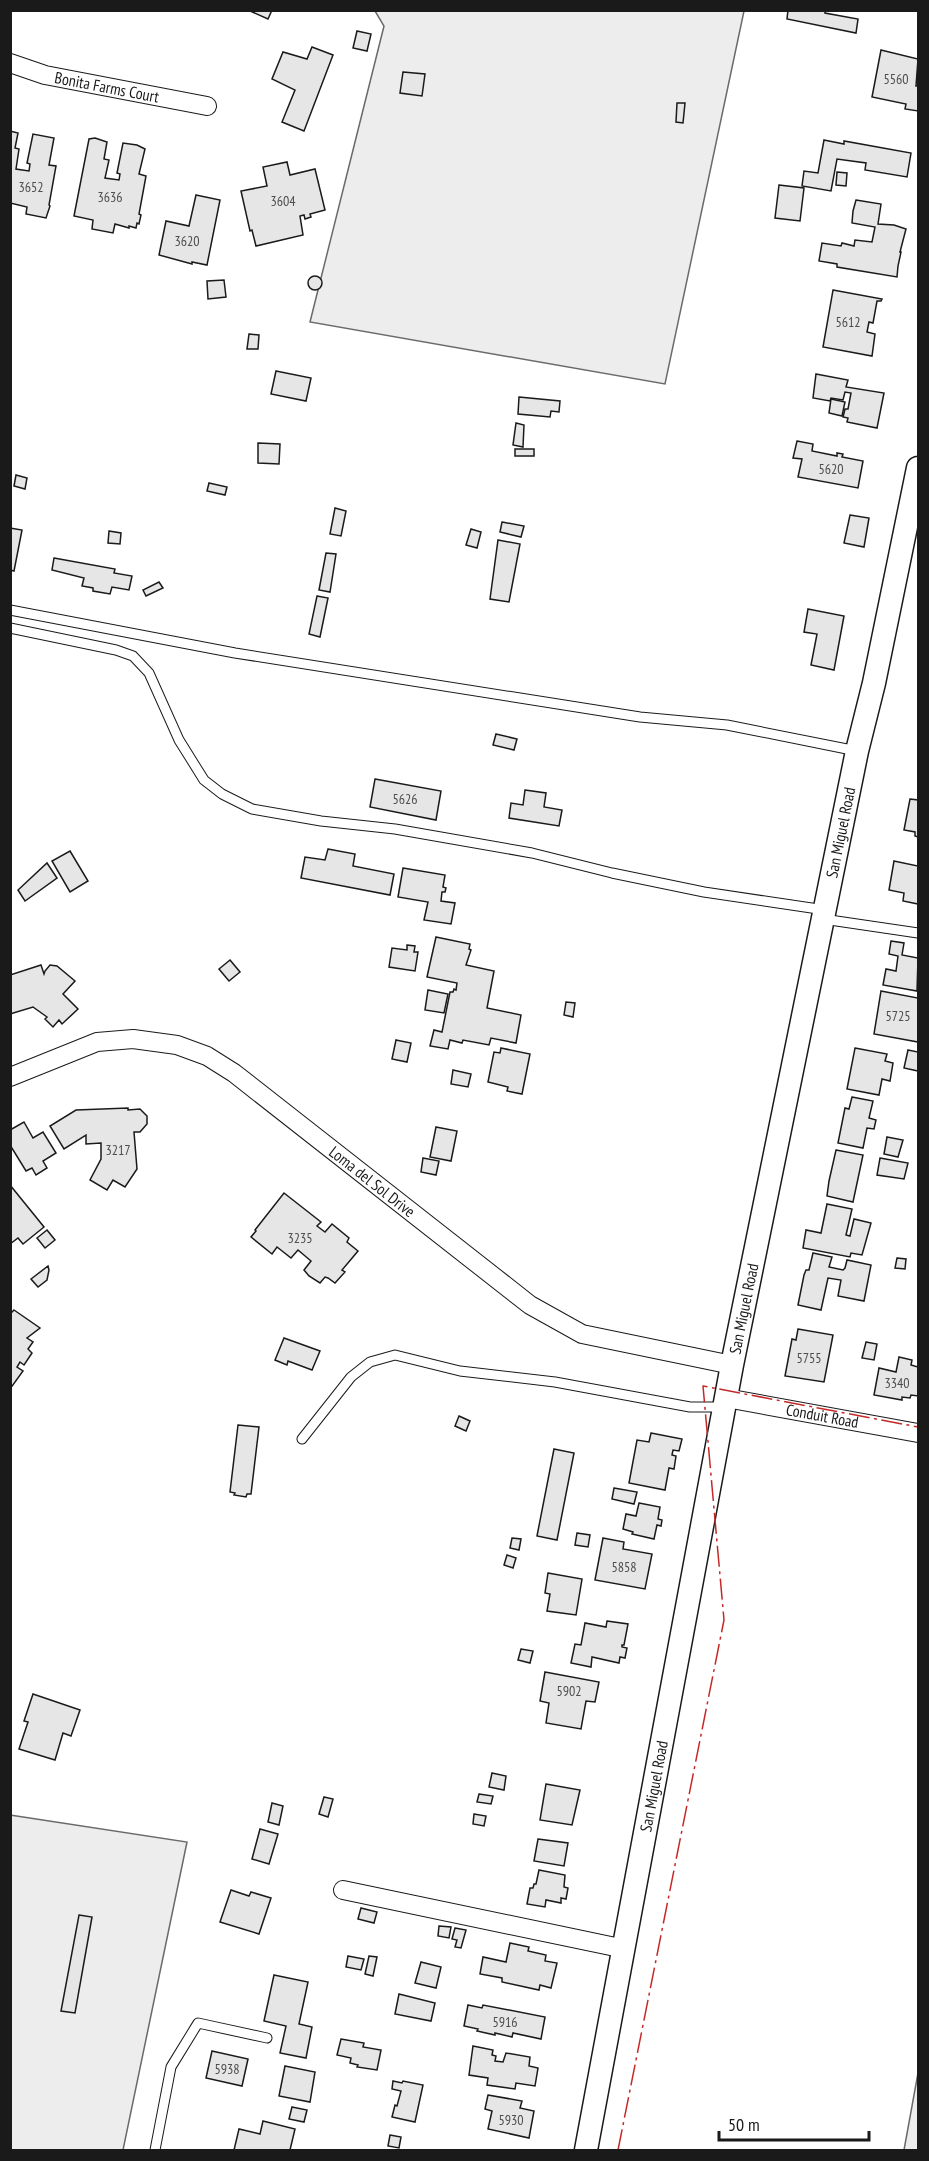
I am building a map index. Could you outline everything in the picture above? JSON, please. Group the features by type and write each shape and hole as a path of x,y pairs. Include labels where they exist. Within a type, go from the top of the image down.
{"street":[{"name":"Bonita Farms Court","path":"10,63 45,75 207,106"},
{"name":"San Miguel Road","path":"586,2151 732,1365 857,751 874,683 918,468"},
{"name":"Loma del Sol Drive","path":"10,1077 97,1041 133,1039 177,1044 207,1056 252,1087 530,1305 582,1334 732,1365"},
{"name":"Conduit Road","path":"725,1403 918,1433"},
{"path":"342,1890 625,1949"}],"lane":[{"path":"10,610 235,653 640,717 727,725 857,751"},
{"path":"10,628 116,650 133,656 149,673 179,740 204,780 222,794 252,809 521,851 612,873 918,933"},
{"path":"302,1439 351,1377 370,1362 395,1354 460,1371 555,1382 690,1407 725,1403"},
{"path":"155,2151 171,2067 198,2023 267,2038"}],"shaded area":[{"path":"375,11 744,11 665,384 310,322 384,26"},
{"path":"10,1815 187,1842 123,2150 11,2150"},
{"path":"918,2073 918,2150 904,2150"}],"building":[{"path":"248,10 272,10 268,19"},
{"path":"788,10 825,10 825,13 858,19 856,33 787,19"},
{"path":"357,31 371,34 367,51 353,48"},
{"path":"312,47 333,55 304,131 282,122 295,90 272,79 283,52 307,59"},
{"path":"881,50 918,59 916,86 918,86 918,111 905,109 906,104 872,97"},
{"path":"403,72 425,74 422,96 400,93"},
{"path":"677,103 685,103 683,123 676,122"},
{"path":"10,131 18,133 15,148 19,149 16,169 29,171 30,164 27,163 33,134 54,138 49,165 56,166 46,218 26,214 27,207 10,203"},
{"path":"95,138 107,142 104,159 109,160 105,178 119,180 120,174 117,173 123,143 145,149 139,174 146,176 139,214 141,215 136,228 115,224 113,233 92,229 93,220 74,216 89,139"},
{"path":"824,140 844,144 844,141 911,153 907,177 865,170 866,163 837,159 831,191 802,186 804,171 818,173"},
{"path":"287,162 290,175 315,169 325,210 310,214 311,217 305,219 304,215 300,216 303,235 256,246 252,230 250,231 241,191 267,186 263,167"},
{"path":"837,172 847,173 846,186 836,185"},
{"path":"779,185 804,188 800,221 775,218"},
{"path":"196,195 220,200 207,265 192,262 192,264 159,255 166,221 189,226"},
{"path":"856,200 881,204 878,224 894,225 906,229 897,277 837,267 837,264 819,261 822,243 841,246 842,243 854,246 855,240 872,242 875,227 852,223"},
{"path":"315,276 320,278 322,283 320,288 315,290 310,288 308,283 310,278"},
{"path":"224,280 226,297 208,299 207,281"},
{"path":"833,290 882,299 877,301 873,323 869,322 867,332 875,334 872,356 823,347"},
{"path":"249,334 259,335 258,349 247,349"},
{"path":"276,371 311,378 306,401 271,394"},
{"path":"816,374 848,380 846,387 884,393 877,428 847,422 848,418 843,417 845,409 848,409 851,393 845,392 843,400 831,398 830,401 813,398"},
{"path":"519,397 560,401 559,412 551,411 550,417 518,414"},
{"path":"831,399 845,402 842,416 829,413"},
{"path":"516,423 524,425 523,447 513,445"},
{"path":"797,441 813,444 812,451 837,456 837,453 843,454 842,457 863,461 858,488 798,477 802,459 793,458"},
{"path":"258,443 280,444 279,464 258,463"},
{"path":"515,449 534,449 534,456 515,456"},
{"path":"16,475 27,478 25,489 14,486"},
{"path":"209,483 227,487 225,495 207,491"},
{"path":"335,508 346,511 341,536 330,534"},
{"path":"850,515 869,518 864,547 844,543"},
{"path":"502,522 524,526 521,537 500,532"},
{"path":"10,528 22,530 14,571 10,570"},
{"path":"471,529 481,532 477,548 466,545"},
{"path":"109,531 121,533 120,544 108,543"},
{"path":"498,540 520,544 509,602 490,599"},
{"path":"326,553 336,554 330,592 319,590"},
{"path":"54,558 115,569 114,573 132,576 129,590 112,587 110,594 93,591 93,588 82,586 84,578 52,570"},
{"path":"159,582 163,588 146,596 143,590"},
{"path":"317,596 328,598 320,637 309,634"},
{"path":"808,609 844,616 834,670 811,665 817,634 804,632"},
{"path":"496,734 517,739 514,750 493,745"},
{"path":"375,779 441,791 436,820 370,807"},
{"path":"525,790 546,793 544,807 562,810 559,826 509,818 511,803 523,805"},
{"path":"910,799 918,800 918,837 915,836 915,832 904,830"},
{"path":"328,849 355,854 353,866 394,874 390,895 301,878 305,857 325,860"},
{"path":"70,851 88,881 70,892 52,861"},
{"path":"894,861 918,866 918,904 903,901 904,893 889,890"},
{"path":"47,863 57,878 25,901 18,890"},
{"path":"403,868 445,875 443,887 446,888 445,892 442,892 441,901 455,903 451,924 424,920 428,902 398,897"},
{"path":"436,937 470,944 469,949 471,950 466,965 494,971 487,1008 521,1015 516,1043 491,1038 489,1045 450,1040 448,1049 430,1046 434,1030 442,1032 450,992 456,990 457,983 427,977"},
{"path":"891,941 904,943 902,955 918,958 917,991 883,985 886,969 896,971 898,956 889,954"},
{"path":"407,945 415,946 414,952 418,952 415,971 389,967 392,948 407,950"},
{"path":"230,960 240,972 229,981 219,969"},
{"path":"41,965 44,974 50,965 57,966 75,981 63,994 78,1009 62,1024 59,1020 53,1027 45,1019 47,1017 33,1007 10,1014 10,975"},
{"path":"428,990 448,994 444,1013 425,1010"},
{"path":"881,991 918,998 918,1042 874,1034"},
{"path":"566,1002 575,1003 573,1017 564,1015"},
{"path":"396,1040 411,1043 407,1062 392,1059"},
{"path":"501,1048 530,1054 522,1094 507,1091 508,1087 488,1082 494,1052 500,1053"},
{"path":"855,1048 887,1054 885,1061 893,1063 890,1081 882,1079 879,1095 847,1089"},
{"path":"908,1050 918,1052 918,1071 904,1068"},
{"path":"453,1070 471,1074 468,1087 451,1084"},
{"path":"852,1097 873,1101 869,1118 876,1120 874,1129 867,1128 863,1148 838,1143 845,1108 849,1109"},
{"path":"128,1108 128,1110 140,1109 147,1116 147,1124 140,1132 134,1132 137,1169 125,1187 113,1180 107,1190 90,1180 101,1159 101,1143 86,1144 86,1135 64,1149 50,1126 76,1110"},
{"path":"24,1122 33,1138 43,1132 56,1153 43,1161 47,1168 36,1175 32,1168 26,1171 10,1145 10,1130"},
{"path":"436,1127 457,1131 451,1161 430,1157"},
{"path":"887,1137 903,1140 898,1157 884,1154"},
{"path":"836,1150 863,1155 853,1202 827,1196"},
{"path":"423,1158 439,1161 436,1175 421,1172"},
{"path":"880,1158 908,1163 904,1179 877,1175"},
{"path":"10,1185 44,1227 23,1244 18,1238 10,1244"},
{"path":"284,1193 321,1222 317,1226 325,1232 332,1224 349,1238 347,1242 358,1251 342,1270 345,1272 335,1283 325,1277 320,1283 309,1276 304,1270 311,1261 298,1250 291,1258 277,1247 272,1254 251,1237"},
{"path":"827,1204 852,1209 846,1235 850,1236 854,1219 871,1223 862,1255 851,1253 850,1257 803,1248 806,1230 821,1233"},
{"path":"47,1230 55,1240 45,1248 37,1238"},
{"path":"813,1253 832,1257 829,1267 843,1270 847,1260 871,1265 864,1301 838,1296 841,1280 828,1278 821,1310 798,1305 804,1275 806,1270 809,1270"},
{"path":"897,1258 906,1259 905,1269 895,1268"},
{"path":"48,1266 47,1280 38,1287 31,1279"},
{"path":"14,1310 40,1328 27,1338 33,1342 28,1349 32,1353 24,1365 20,1362 17,1367 23,1371 10,1389 10,1311"},
{"path":"798,1329 833,1335 824,1382 785,1376 792,1339 796,1340"},
{"path":"284,1338 320,1351 312,1370 288,1361 287,1365 275,1360"},
{"path":"866,1342 877,1344 874,1360 862,1358"},
{"path":"899,1357 912,1360 911,1365 918,1367 918,1396 902,1397 902,1400 874,1395 879,1368 896,1372"},
{"path":"459,1416 470,1421 466,1431 455,1426"},
{"path":"238,1425 259,1427 251,1494 247,1494 246,1497 230,1492"},
{"path":"651,1433 682,1439 679,1451 673,1450 672,1455 676,1456 674,1469 669,1468 665,1490 629,1483 637,1440 649,1442"},
{"path":"554,1449 574,1453 557,1540 537,1536"},
{"path":"614,1488 637,1492 634,1504 612,1499"},
{"path":"639,1503 660,1507 658,1519 662,1520 661,1526 657,1525 654,1539 632,1534 633,1532 623,1529 626,1514 636,1516"},
{"path":"577,1533 590,1535 588,1547 575,1545"},
{"path":"512,1538 521,1539 519,1550 510,1548"},
{"path":"603,1538 624,1542 623,1549 652,1554 645,1589 595,1580"},
{"path":"507,1555 516,1558 513,1568 504,1565"},
{"path":"548,1573 582,1579 576,1615 547,1611 550,1594 545,1593"},
{"path":"607,1621 628,1624 624,1645 622,1645 627,1648 625,1658 620,1657 619,1663 592,1657 591,1667 571,1663 575,1644 581,1645 585,1623 606,1627"},
{"path":"521,1649 533,1651 530,1663 518,1660"},
{"path":"545,1672 599,1682 595,1702 586,1701 581,1729 546,1723 549,1703 540,1701"},
{"path":"33,1694 80,1710 71,1736 63,1733 55,1760 19,1749 28,1722 24,1721"},
{"path":"492,1773 506,1776 504,1790 489,1787"},
{"path":"546,1784 580,1790 572,1825 540,1820"},
{"path":"479,1794 493,1796 491,1804 477,1802"},
{"path":"324,1797 333,1799 328,1817 319,1814"},
{"path":"272,1803 283,1806 279,1825 268,1822"},
{"path":"474,1814 486,1816 484,1826 473,1824"},
{"path":"260,1829 278,1834 269,1864 252,1859"},
{"path":"538,1839 568,1843 564,1866 534,1861"},
{"path":"539,1870 565,1875 564,1887 568,1888 566,1899 561,1898 561,1903 546,1900 545,1907 527,1904 530,1888 536,1884"},
{"path":"231,1890 249,1896 251,1892 271,1898 259,1934 220,1922"},
{"path":"361,1908 377,1912 374,1923 358,1919"},
{"path":"79,1915 92,1917 75,2013 61,2011"},
{"path":"439,1926 451,1927 449,1938 438,1936"},
{"path":"455,1928 466,1930 461,1948 455,1947 457,1940 452,1939"},
{"path":"510,1943 529,1947 528,1951 546,1955 545,1961 557,1963 551,1988 540,1985 539,1990 502,1982 502,1978 480,1974 483,1957 506,1962"},
{"path":"348,1956 364,1959 361,1970 346,1967"},
{"path":"369,1956 377,1957 373,1976 365,1974"},
{"path":"421,1962 441,1967 436,1988 415,1983"},
{"path":"274,1975 308,1982 299,2024 312,2027 306,2058 280,2053 286,2026 264,2021"},
{"path":"399,1994 435,2003 431,2021 395,2014"},
{"path":"468,2005 482,2008 483,2005 545,2017 541,2039 513,2033 512,2037 495,2033 495,2035 464,2026"},
{"path":"341,2039 364,2043 363,2047 381,2050 377,2070 357,2067 358,2065 350,2063 351,2058 337,2055"},
{"path":"473,2046 493,2050 492,2055 496,2056 495,2061 503,2062 506,2053 530,2057 529,2066 538,2068 535,2086 516,2083 515,2089 487,2085 488,2078 469,2075"},
{"path":"212,2051 248,2059 242,2086 206,2078"},
{"path":"285,2066 315,2072 310,2102 279,2096"},
{"path":"393,2081 423,2085 415,2122 392,2117 401,2091 392,2089"},
{"path":"488,2095 522,2101 520,2108 534,2111 529,2138 488,2129 492,2111 485,2109"},
{"path":"292,2107 307,2110 304,2122 289,2119"},
{"path":"263,2121 295,2129 290,2150 234,2150 239,2129 260,2134"},
{"path":"390,2135 401,2137 399,2148 388,2146"}],"power":[{"path":"618,2150 724,1620 703,1386 918,1427"}]}
